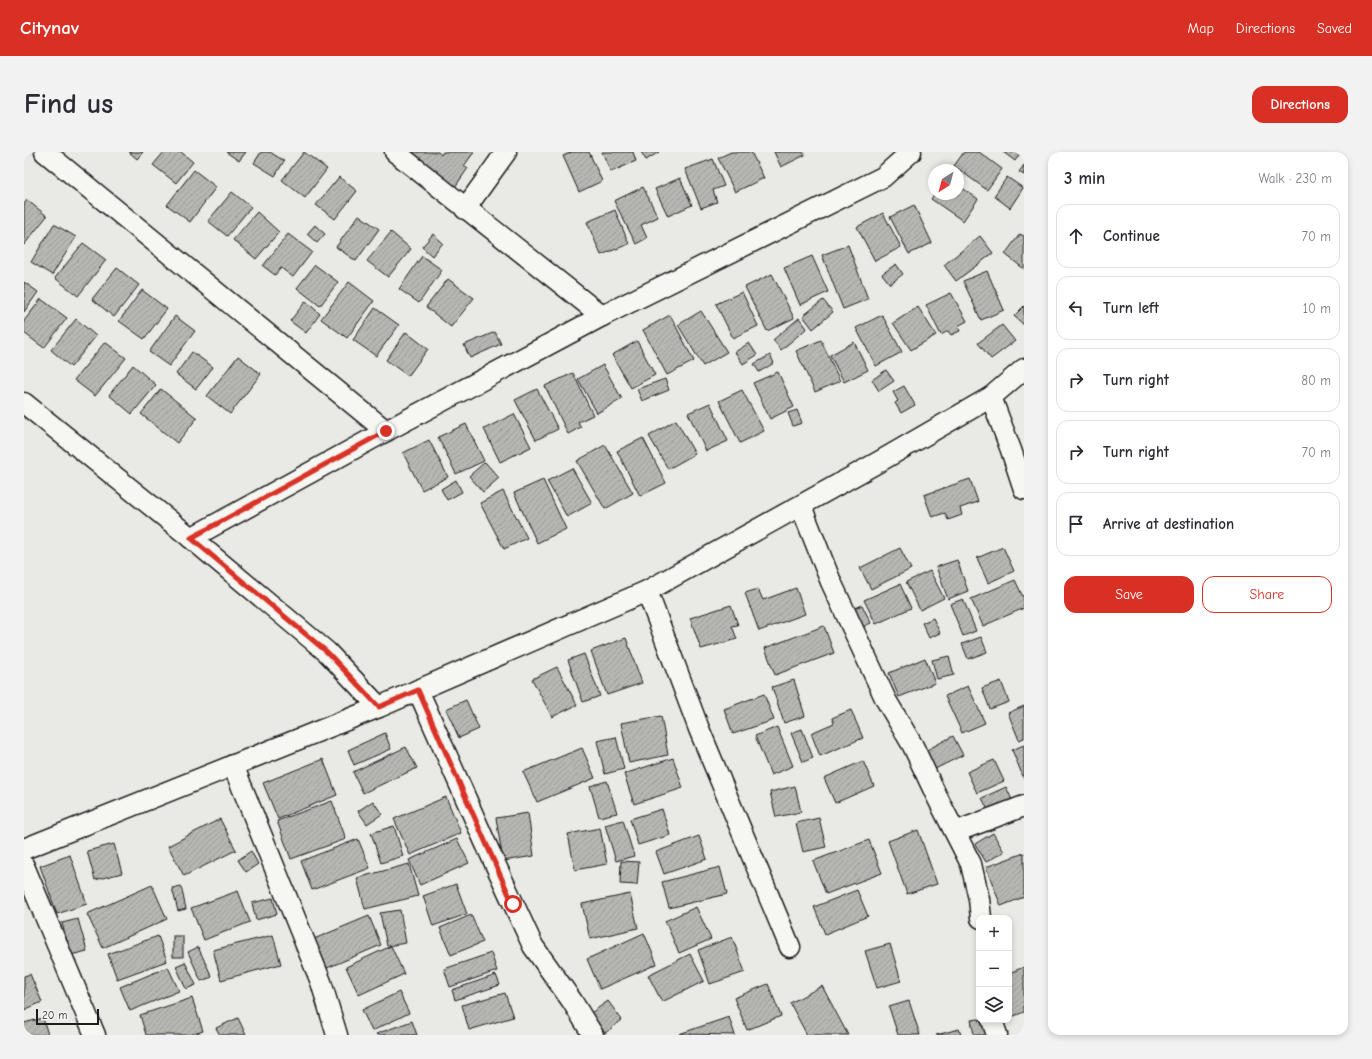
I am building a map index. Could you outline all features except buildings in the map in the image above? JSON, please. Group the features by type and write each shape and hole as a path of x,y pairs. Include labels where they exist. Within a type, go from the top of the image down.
{"street":[{"path":"45,152 386,431"},
{"path":"395,152 465,209 602,316"},
{"path":"465,209 506,152"},
{"path":"191,538 386,431 602,316 883,178 911,152"},
{"path":"24,849 379,707 647,591 801,506 991,397 1024,369"},
{"path":"991,397 1024,489"},
{"path":"24,403 191,538 327,652 379,707"},
{"path":"801,506 831,582 886,700 913,746 971,864 980,899 981,915"},
{"path":"647,591 699,729 790,947"},
{"path":"418,690 533,946 572,1001 593,1035"},
{"path":"233,765 321,982 337,1035"},
{"path":"955,832 1024,806"},
{"path":"24,866 95,1035"},
{"path":"993,1023 997,1035"}],"route":[{"path":"386,431 191,538 327,652 379,707 418,690 513,904"}]}
